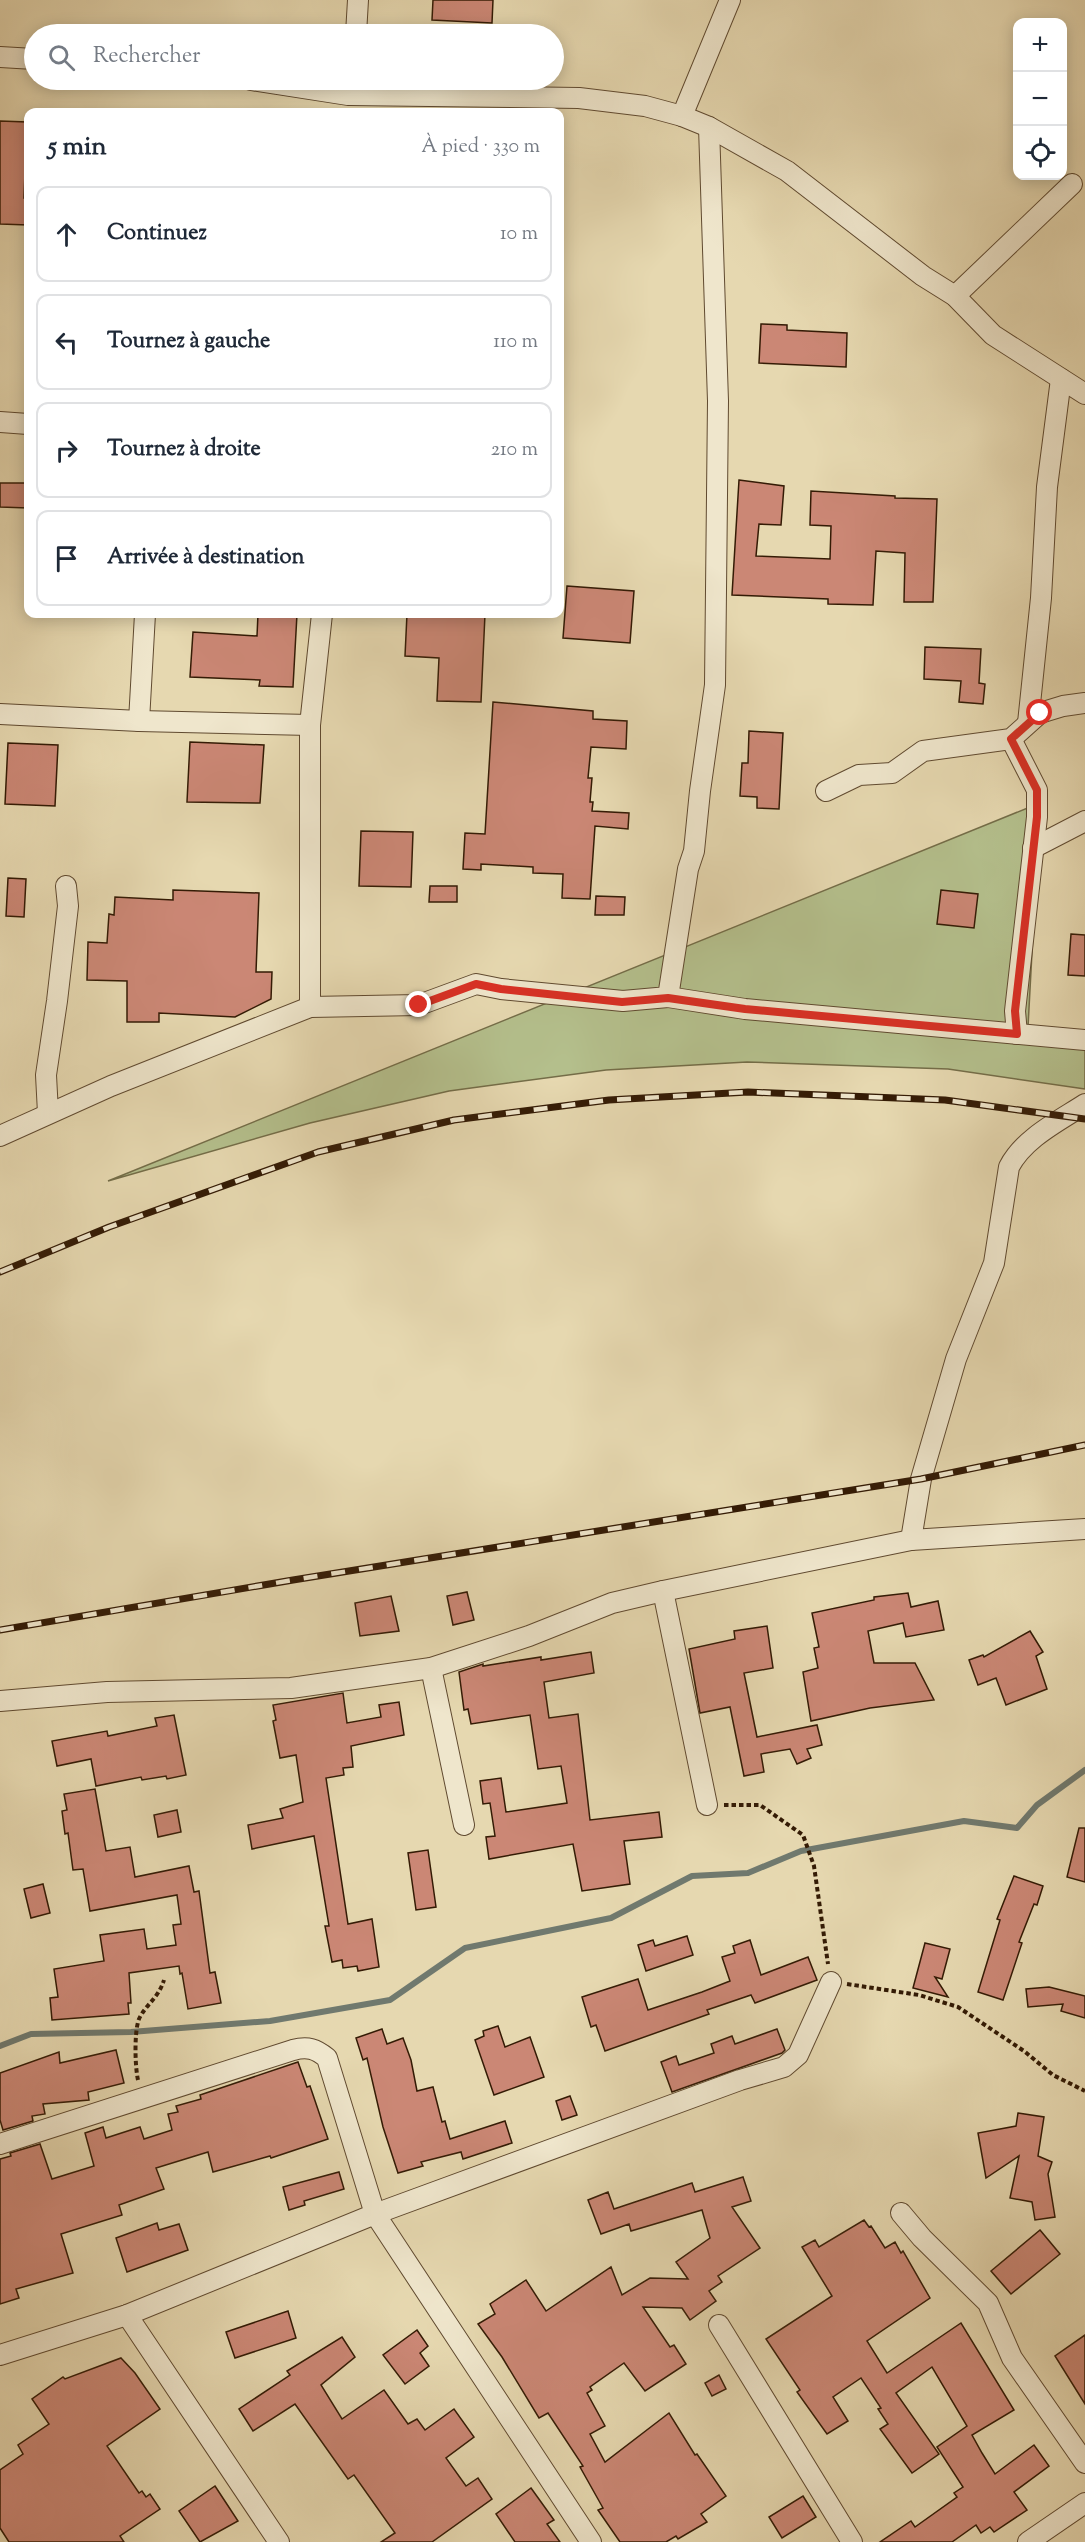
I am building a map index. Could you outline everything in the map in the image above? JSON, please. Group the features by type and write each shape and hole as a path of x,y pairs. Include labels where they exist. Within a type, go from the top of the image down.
{"street":[{"path":"357,24 358,0"},
{"path":"682,116 730,0"},
{"path":"0,57 24,58"},
{"path":"412,90 579,98 645,106 682,116 709,127 787,171 923,276 955,296 993,335 1085,394"},
{"path":"668,998 688,869 694,851 715,685 718,401 709,127"},
{"path":"955,296 1072,184"},
{"path":"1028,723 1041,597 1047,488 1061,379"},
{"path":"0,422 24,424"},
{"path":"139,721 145,618"},
{"path":"310,1007 310,725 322,618"},
{"path":"826,791 859,775 892,773 923,751 1011,739 1040,713 1063,706 1085,703"},
{"path":"0,714 139,721 310,725"},
{"path":"1011,739 1037,790 1037,817 1015,1011 1017,1034"},
{"path":"1033,848 1085,821"},
{"path":"48,1113 46,1075 68,906 66,886"},
{"path":"0,1136 48,1113 310,1007 419,1005 476,984 501,989 622,1002 668,998 745,1009 1085,1040"},
{"path":"911,1540 921,1479 956,1359 993,1263 1009,1167 1016,1154 1046,1130 1085,1104"},
{"path":"0,1701 106,1692 291,1688 431,1668 529,1636 612,1603 663,1592 911,1540 1085,1528"},
{"path":"663,1592 707,1805"},
{"path":"431,1668 464,1825"},
{"path":"0,2355 127,2315 375,2214 740,2080 784,2067 798,2055 831,1982"},
{"path":"0,2144 293,2049 311,2048 319,2051 327,2058 375,2214 591,2542"},
{"path":"901,2213 922,2238 988,2303 1012,2358 1085,2463"},
{"path":"127,2315 279,2542"},
{"path":"719,2325 852,2542"},
{"path":"1028,2542 1085,2503"}],"path":[{"path":"707,1805 758,1804 803,1835 814,1866 831,1982 919,1995 958,2007 1024,2051 1053,2075 1085,2091"},
{"path":"141,2099 136,2073 138,2020 160,1993 164,1980"}],"green space":[{"path":"1040,803 1028,1027 1085,1031 1085,1089 948,1069 747,1062 606,1070 449,1091 310,1123 108,1181"}],"building":[{"path":"433,0 493,0 492,23 432,20"},
{"path":"0,121 24,122 24,225 0,224"},
{"path":"761,324 787,325 787,330 847,333 846,367 759,363"},
{"path":"739,480 784,486 781,525 759,524 756,556 830,559 831,526 810,525 811,491 937,499 933,602 904,602 905,553 876,551 873,605 828,604 828,599 732,595"},
{"path":"0,483 24,483 24,508 0,507"},
{"path":"567,586 634,591 630,643 563,638"},
{"path":"258,618 297,618 293,687 259,686 260,680 190,677 193,632 257,636"},
{"path":"407,618 485,618 481,702 437,701 439,658 405,656"},
{"path":"925,647 981,649 979,683 985,684 983,704 959,702 961,681 924,679"},
{"path":"493,702 593,711 593,719 627,721 626,749 591,747 588,778 592,778 590,802 593,802 592,811 629,813 628,829 595,826 590,899 562,898 563,874 533,873 533,867 481,864 481,870 463,869 465,833 485,834"},
{"path":"749,731 783,733 779,809 757,808 757,797 740,796 742,763 748,763"},
{"path":"190,742 264,745 260,803 187,802"},
{"path":"8,743 58,745 55,806 5,804"},
{"path":"361,831 413,832 411,887 359,886"},
{"path":"8,878 26,879 24,917 6,916"},
{"path":"430,886 457,886 457,902 429,902"},
{"path":"173,890 259,893 256,972 272,972 271,999 235,1017 159,1013 159,1022 127,1022 127,981 87,980 88,942 107,943 109,914 114,915 115,897 173,900"},
{"path":"941,890 978,894 974,928 937,924"},
{"path":"596,896 625,897 624,915 595,915"},
{"path":"1071,934 1085,935 1085,976 1068,975"},
{"path":"467,1592 474,1620 453,1625 447,1596"},
{"path":"908,1593 911,1607 938,1601 944,1630 906,1637 903,1623 868,1631 874,1663 915,1663 934,1700 870,1708 811,1721 803,1672 818,1668 814,1648 819,1647 812,1613 874,1600 874,1597"},
{"path":"391,1596 399,1631 360,1636 355,1603"},
{"path":"767,1626 773,1668 744,1673 757,1737 817,1725 822,1745 807,1749 811,1758 797,1764 790,1749 761,1754 764,1772 744,1776 730,1707 700,1713 689,1649 735,1639 734,1631"},
{"path":"1030,1631 1043,1652 1036,1656 1047,1689 1006,1705 996,1678 978,1685 969,1660 983,1655 984,1657"},
{"path":"591,1652 594,1673 544,1682 549,1718 578,1714 590,1820 659,1812 662,1837 624,1841 630,1884 582,1891 573,1844 489,1859 486,1837 495,1836 490,1803 483,1804 480,1781 501,1778 506,1812 567,1803 561,1766 538,1769 530,1715 471,1724 468,1709 464,1710 459,1672 483,1664 483,1666 541,1657 541,1660"},
{"path":"343,1693 347,1723 381,1717 379,1705 399,1702 404,1735 351,1746 353,1767 343,1768 344,1775 326,1778 348,1924 372,1919 379,1967 358,1971 357,1966 343,1968 342,1960 332,1962 325,1926 329,1926 314,1836 252,1849 248,1825 283,1818 280,1809 303,1802 296,1755 280,1758 273,1721 276,1720 273,1705"},
{"path":"174,1715 186,1775 167,1779 166,1776 142,1780 141,1777 96,1786 91,1759 57,1766 52,1741 107,1731 108,1736 157,1726 155,1718"},
{"path":"95,1789 106,1851 130,1847 135,1877 189,1866 194,1892 199,1891 210,1973 215,1972 221,2003 188,2009 179,1966 129,1973 131,2003 128,2003 129,2014 52,2020 50,1998 58,1997 54,1969 104,1961 100,1935 144,1929 147,1949 176,1945 173,1925 181,1924 177,1895 90,1911 83,1869 73,1870 68,1833 65,1834 62,1811 67,1810 64,1794"},
{"path":"177,1810 181,1832 158,1837 154,1815"},
{"path":"1079,1828 1085,1828 1085,1882 1067,1877"},
{"path":"428,1850 436,1907 416,1910 408,1853"},
{"path":"1014,1876 1043,1886 1037,1905 1034,1904 1019,1942 1022,1943 1003,2000 978,1992 1000,1920 997,1919"},
{"path":"43,1884 50,1913 31,1918 24,1889"},
{"path":"687,1936 693,1955 646,1971 638,1945 653,1940 655,1946"},
{"path":"750,1940 761,1975 808,1957 817,1980 755,2003 751,1995 707,2010 709,2014 605,2051 596,2025 591,2027 582,1997 638,1979 648,2010 702,1992 730,1981 722,1957 735,1953 733,1946"},
{"path":"925,1943 950,1949 942,1979 935,1977 948,1997 913,1988"},
{"path":"1049,1987 1085,1996 1085,2018 1061,2011 1063,2004 1028,2007 1026,1989"},
{"path":"498,2026 505,2047 530,2037 544,2077 494,2095 475,2040 484,2036 483,2031"},
{"path":"382,2029 387,2044 403,2038 411,2060 417,2091 433,2087 442,2122 445,2121 450,2139 505,2121 512,2143 463,2159 461,2152 421,2162 423,2166 398,2173 383,2127 367,2058 363,2060 356,2038"},
{"path":"777,2029 785,2050 782,2053 672,2092 661,2062 676,2056 679,2065 714,2053 711,2044 732,2036 735,2044"},
{"path":"116,2050 124,2083 88,2092 89,2100 43,2104 45,2114 32,2116 33,2121 3,2130 0,2120 0,2073 59,2052 60,2063"},
{"path":"298,2062 307,2087 310,2086 328,2139 271,2158 270,2156 213,2172 208,2152 156,2168 164,2189 119,2205 122,2215 61,2234 73,2273 16,2289 19,2298 0,2304 0,2159 11,2156 10,2153 40,2144 52,2179 94,2166 85,2133 103,2127 106,2138 140,2127 144,2139 172,2130 168,2114 178,2112 176,2106 201,2099 200,2095"},
{"path":"570,2096 577,2115 562,2120 556,2101"},
{"path":"1018,2113 1044,2117 1038,2156 1052,2162 1048,2174 1055,2217 1035,2220 1032,2202 1010,2198 1019,2156 986,2178 978,2133 1016,2126"},
{"path":"339,2172 344,2189 304,2201 305,2205 289,2210 283,2187"},
{"path":"743,2177 751,2201 732,2207 760,2248 718,2276 722,2282 709,2291 716,2301 690,2320 682,2308 643,2307 670,2347 674,2345 686,2364 645,2391 624,2363 590,2387 592,2390 587,2393 605,2426 590,2434 605,2462 669,2413 695,2455 697,2454 726,2496 701,2514 707,2522 678,2539 676,2536 666,2542 620,2542 598,2510 603,2508 580,2467 583,2466 548,2413 539,2418 502,2357 478,2324 495,2314 490,2304 526,2280 546,2311 611,2267 622,2295 650,2278 688,2279 676,2262 710,2238 702,2210 631,2231 629,2224 601,2234 588,2200 608,2192 614,2209 692,2183 695,2192"},
{"path":"864,2220 869,2227 871,2226 885,2248 895,2242 901,2253 903,2251 930,2298 867,2341 887,2373 961,2323 1014,2410 972,2435 982,2453 995,2474 1034,2445 1049,2466 1014,2492 1027,2510 994,2532 990,2527 981,2533 976,2525 952,2542 880,2542 911,2521 915,2527 957,2497 954,2493 963,2487 937,2447 967,2426 932,2367 896,2393 939,2454 912,2473 880,2429 888,2424 878,2409 881,2408 861,2378 833,2397 848,2421 827,2434 797,2392 800,2390 766,2339 832,2296 802,2247 815,2240 819,2247"},
{"path":"157,2223 159,2230 179,2224 188,2250 127,2272 116,2238"},
{"path":"1040,2230 1060,2254 1011,2294 991,2271"},
{"path":"288,2311 296,2338 235,2358 226,2332"},
{"path":"417,2330 428,2346 420,2353 429,2366 405,2384 383,2355"},
{"path":"1085,2335 1085,2404 1055,2356"},
{"path":"342,2337 355,2357 321,2385 342,2419 384,2390 408,2424 417,2419 425,2430 454,2409 474,2437 446,2458 466,2486 478,2478 492,2499 432,2542 381,2542 395,2533 354,2475 348,2479 295,2404 253,2431 239,2409 290,2375 287,2371"},
{"path":"121,2358 135,2373 160,2409 107,2446 139,2493 142,2491 146,2497 150,2494 160,2509 120,2536 124,2542 9,2542 0,2528 0,2470 23,2454 18,2445 49,2424 32,2399 63,2377 65,2379"},
{"path":"719,2375 726,2389 712,2396 705,2383"},
{"path":"215,2486 238,2521 200,2542 179,2511"},
{"path":"531,2488 554,2520 547,2524 560,2542 515,2542 496,2514"},
{"path":"803,2496 816,2517 782,2538 769,2517"}],"waterway":[{"path":"0,2046 31,2034 131,2032 270,2021 390,2000 465,1948 611,1918 692,1876 748,1873 801,1851 964,1821 1017,1828 1037,1805 1085,1770"}],"railway":[{"path":"0,1272 109,1227 318,1152 454,1120 609,1100 748,1092 945,1100 1085,1119"},
{"path":"0,1630 293,1580 921,1479 1085,1445"}],"route":[{"path":"419,1005 476,984 501,989 622,1002 668,998 745,1009 1017,1034 1015,1011 1037,817 1037,790 1011,739 1040,713"}]}
